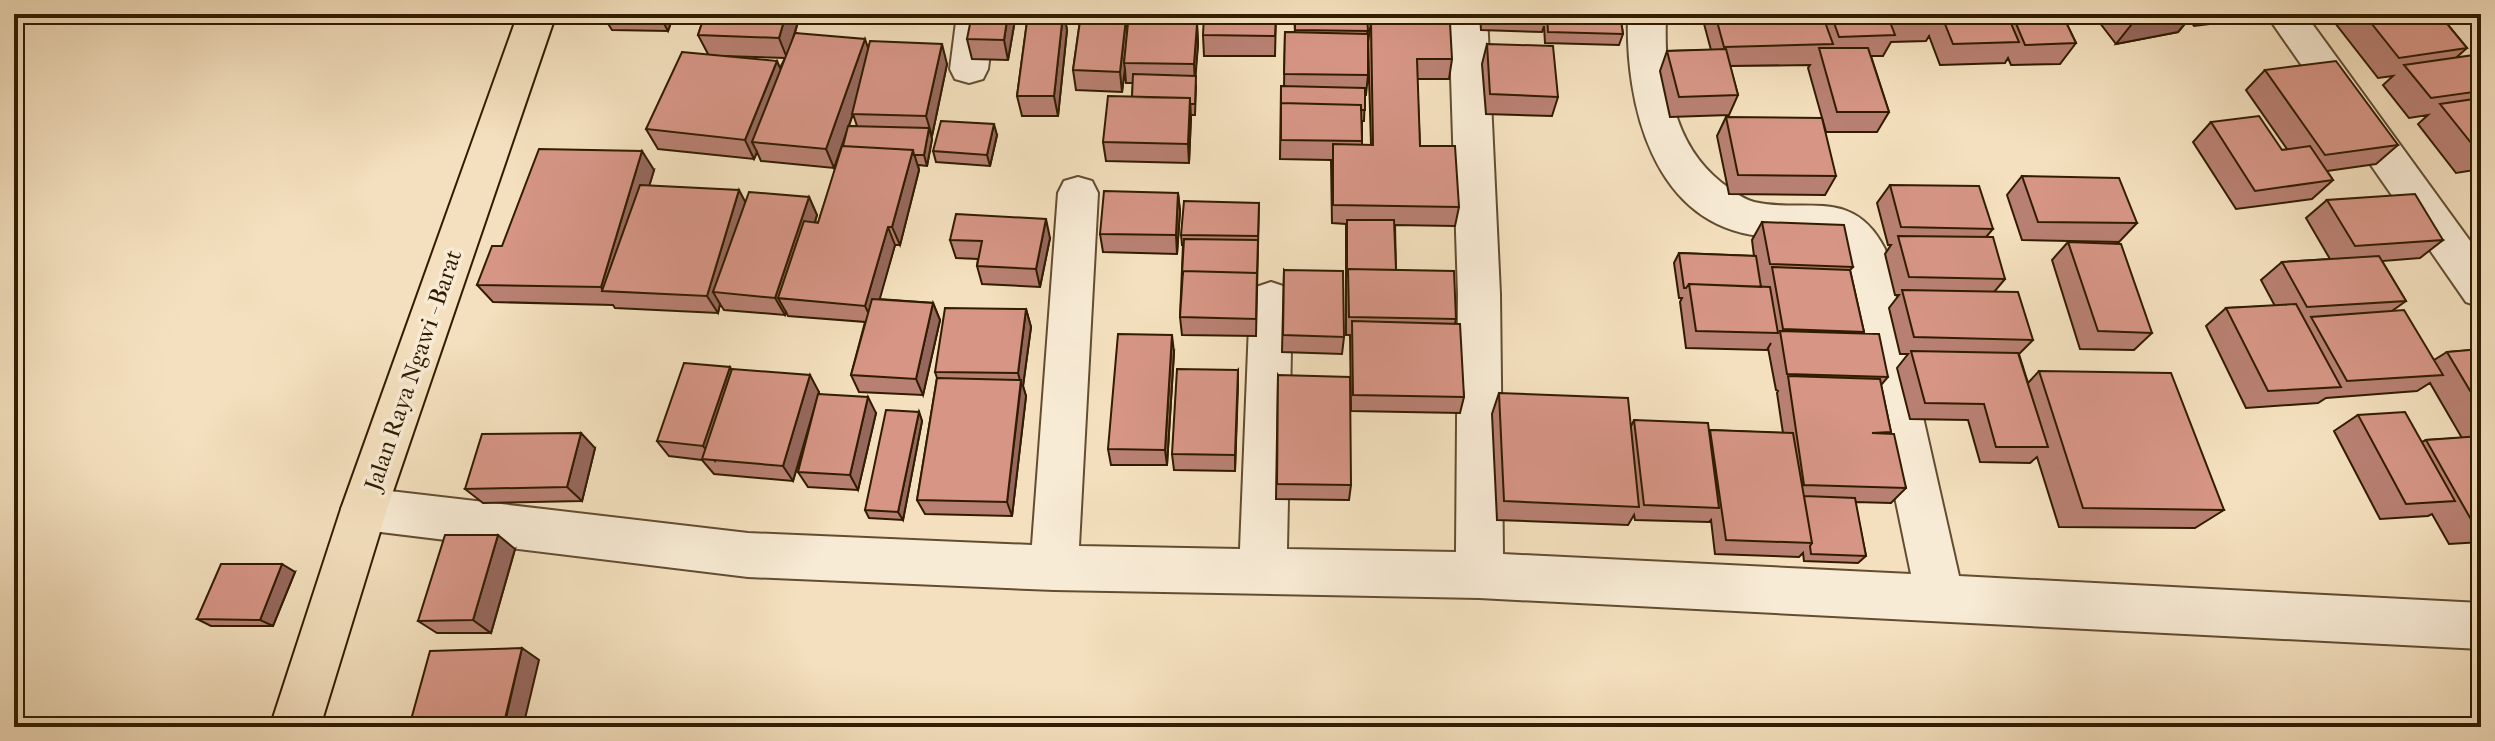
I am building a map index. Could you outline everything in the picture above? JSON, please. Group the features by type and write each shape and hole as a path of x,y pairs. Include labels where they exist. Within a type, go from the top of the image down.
{"main road":[{"name":"Jalan Raya Ngawi - Barat","path":"295,727 364,509 537,14"}],"street":[{"path":"969,69 976,14"},
{"path":"1468,14 1482,398 1479,575"},
{"path":"1647,14 1654,108 1660,134 1672,161 1704,192 1738,214 1758,219 1823,219 1852,234 1864,249 1940,599"},
{"path":"2285,14 2477,276"},
{"path":"1054,568 1078,193"},
{"path":"1263,570 1271,300"},
{"path":"364,509 748,555 1054,568 1479,575 2481,626"}],"building":[{"path":"607,14 664,14 662,20 605,19"},
{"path":"705,14 786,14 779,38 698,35"},
{"path":"972,14 1008,14 1004,40 967,39"},
{"path":"1028,14 1063,14 1054,96 1017,96"},
{"path":"1081,14 1140,14 1140,18 1126,18 1120,72 1073,70"},
{"path":"1204,14 1276,14 1275,36 1203,35"},
{"path":"1295,14 1367,14 1368,31 1295,30"},
{"path":"1547,14 1620,14 1623,34 1548,32"},
{"path":"1715,14 1822,14 1833,44 1724,47"},
{"path":"1831,14 1887,14 1895,35 1839,37"},
{"path":"1895,14 1936,14 1939,21 1897,21"},
{"path":"1941,14 2007,14 2019,42 1953,44"},
{"path":"2012,14 2062,14 2076,43 2025,45"},
{"path":"2124,14 2182,14 2132,24"},
{"path":"2364,14 2439,14 2467,48 2399,58"},
{"path":"1371,22 1450,23 1452,59 1417,59 1420,146 1455,146 1459,207 1333,205 1333,144 1373,145"},
{"path":"1128,23 1197,24 1194,64 1124,63"},
{"path":"1285,32 1368,34 1368,75 1284,74"},
{"path":"795,33 865,39 826,149 752,142"},
{"path":"870,41 942,44 926,116 852,114"},
{"path":"1487,44 1553,46 1558,97 1490,94"},
{"path":"1819,48 1868,48 1889,112 1837,112"},
{"path":"1726,49 1738,95 1679,97 1667,51"},
{"path":"682,52 777,61 745,140 646,129"},
{"path":"2481,54 2481,91 2431,98 2404,65"},
{"path":"2336,61 2398,145 2325,155 2265,70"},
{"path":"1133,74 1196,76 1195,104 1190,104 1190,98 1132,97"},
{"path":"1281,86 1365,88 1365,110 1361,110 1361,105 1281,103"},
{"path":"1108,96 1190,98 1188,144 1103,142"},
{"path":"2481,98 2481,154 2480,154 2440,104"},
{"path":"1281,103 1361,105 1362,141 1281,140"},
{"path":"2259,116 2282,150 2310,146 2333,180 2255,191 2211,122"},
{"path":"1726,117 1822,118 1836,176 1738,175"},
{"path":"941,121 994,124 987,155 933,151"},
{"path":"848,126 929,128 924,155 914,155 913,150 843,146"},
{"path":"842,146 913,150 892,227 888,227 865,306 778,298 804,221 818,223"},
{"path":"539,149 642,151 601,287 477,285 492,246 502,246"},
{"path":"2022,176 2119,178 2137,223 2038,222"},
{"path":"640,185 739,190 707,296 602,291"},
{"path":"1890,185 1979,186 1993,229 1901,227"},
{"path":"1104,191 1178,193 1176,235 1100,234"},
{"path":"749,192 809,197 775,298 713,292"},
{"path":"2415,194 2443,240 2355,246 2327,200"},
{"path":"1184,201 1259,203 1258,236 1181,235"},
{"path":"956,214 1046,219 1036,269 977,266 982,241 950,240"},
{"path":"1347,220 1394,220 1396,270 1348,269 1347,277"},
{"path":"1762,222 1844,225 1853,267 1770,264"},
{"path":"1898,236 1993,237 2005,279 1909,277"},
{"path":"1184,239 1258,240 1257,273 1183,271 1182,274"},
{"path":"2068,242 2121,244 2152,333 2098,331"},
{"path":"1679,253 1756,256 1761,287 1689,284 1684,288"},
{"path":"2379,256 2406,301 2307,307 2282,262"},
{"path":"1772,267 1850,270 1864,332 1783,329"},
{"path":"1348,269 1454,271 1456,319 1349,317"},
{"path":"1284,270 1343,271 1344,337 1283,335"},
{"path":"1183,271 1257,273 1256,319 1180,317"},
{"path":"1689,284 1770,287 1778,333 1696,331"},
{"path":"1902,290 2018,292 2033,340 1914,337"},
{"path":"872,299 933,303 916,379 851,375"},
{"path":"2296,304 2341,387 2268,391 2226,308"},
{"path":"945,308 1026,309 1018,373 935,372"},
{"path":"2404,310 2443,375 2347,381 2311,317"},
{"path":"1352,321 1460,324 1464,397 1353,395"},
{"path":"1780,331 1879,334 1888,377 1787,374"},
{"path":"1118,334 1172,335 1165,450 1108,449"},
{"path":"2481,349 2481,409 2447,352"},
{"path":"1911,351 2018,353 2048,447 1996,447 1984,404 1925,403"},
{"path":"684,363 730,367 703,446 657,441"},
{"path":"732,369 810,375 783,466 702,459"},
{"path":"1177,369 1238,370 1235,455 1172,454"},
{"path":"2039,371 2171,373 2224,510 2083,508"},
{"path":"1278,375 1350,377 1351,485 1277,484"},
{"path":"1788,376 1880,379 1891,432 1872,433 1894,434 1906,488 1804,485"},
{"path":"937,378 1021,380 1007,502 917,500"},
{"path":"1499,393 1628,398 1639,507 1504,501"},
{"path":"818,394 868,397 850,475 798,472"},
{"path":"886,410 919,412 898,512 865,510"},
{"path":"2405,412 2455,501 2406,504 2358,415"},
{"path":"1634,420 1708,423 1719,508 1644,505"},
{"path":"1710,430 1793,433 1812,543 1726,540"},
{"path":"581,433 567,487 465,489 482,434"},
{"path":"2481,436 2481,530 2477,530 2426,440"},
{"path":"1804,496 1855,498 1866,556 1811,554"},
{"path":"445,535 498,535 473,620 418,621"},
{"path":"221,564 282,564 260,620 197,619"},
{"path":"522,648 503,727 409,727 430,651"}]}
